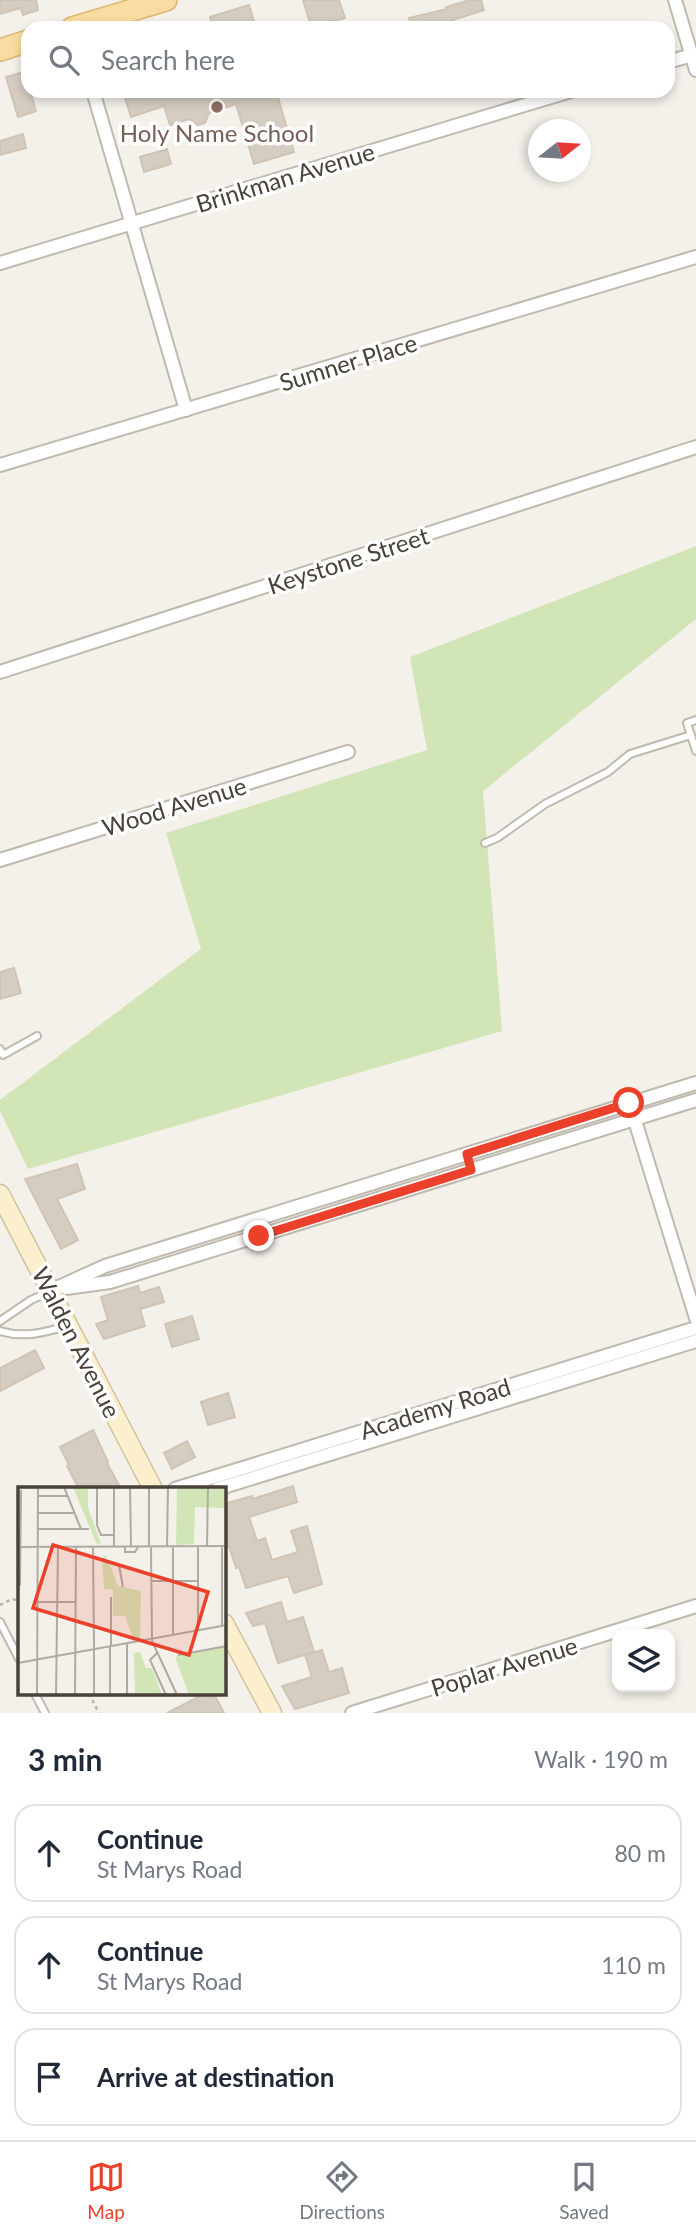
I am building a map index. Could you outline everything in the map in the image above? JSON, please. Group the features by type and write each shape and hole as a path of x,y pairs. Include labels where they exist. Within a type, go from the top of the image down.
{"main road":[{"path":"97,21 166,0"},
{"path":"0,50 21,43"},
{"name":"Walden Avenue","path":"0,1194 152,1487"},
{"path":"226,1627 272,1713"}],"street":[{"path":"675,0 696,70"},
{"path":"675,60 692,55"},
{"path":"95,98 186,410"},
{"name":"Brinkman Avenue","path":"0,263 548,98"},
{"name":"Sumner Place","path":"0,465 696,257"},
{"name":"Keystone Street","path":"0,672 696,447"},
{"name":"Wood Avenue","path":"0,860 348,752"},
{"path":"50,1291 105,1266 696,1083"},
{"path":"50,1291 110,1282 696,1100"},
{"path":"629,1103 696,1318"},
{"path":"467,1154 471,1170"},
{"path":"254,1220 259,1236"},
{"name":"Academy Road","path":"534,1385 696,1328"},
{"name":"Academy Road","path":"181,1487 696,1341"},
{"name":"Academy Road","path":"223,1487 368,1436"},
{"name":"Poplar Avenue","path":"352,1713 696,1606"}],"lane":[{"path":"696,720 687,723 696,751"},
{"path":"485,843 497,838 545,804 608,772 629,754 691,735"},
{"path":"0,1049 4,1055 37,1036"},
{"path":"0,1321 50,1291"},
{"path":"0,1331 11,1334 43,1334 68,1325"},
{"path":"0,1622 18,1657"},
{"path":"37,1696 45,1713"}],"path":[{"path":"0,1605 12,1599 18,1601"},
{"path":"90,1696 99,1713"}],"green space":[{"path":"696,546 696,619 483,791 502,1031 28,1169 0,1111 0,1100 201,949 166,833 427,750 410,657"}],"building":[{"path":"0,0 36,0 38,10 23,15 21,8 0,14"},
{"path":"303,0 339,0 345,18 309,21"},
{"path":"470,0 481,0 484,10 450,21 410,21 409,18 447,9 446,7"},
{"path":"249,5 254,21 211,21 210,17"},
{"path":"21,73 21,98 32,98 36,111 18,117 6,77"},
{"path":"125,98 278,98 294,152 254,164 236,104 209,113 205,123 198,125 189,119 170,125 164,106 131,117"},
{"path":"23,134 26,148 0,155 0,141"},
{"path":"167,149 171,164 144,172 140,157"},
{"path":"14,968 21,993 0,999 0,972"},
{"path":"77,1164 85,1189 57,1199 78,1240 61,1249 25,1179"},
{"path":"138,1286 140,1293 159,1287 164,1302 140,1309 145,1326 104,1339 96,1324 108,1320 101,1297"},
{"path":"192,1316 199,1339 172,1347 165,1324"},
{"path":"35,1350 44,1368 0,1391 0,1368"},
{"path":"228,1393 235,1417 208,1425 201,1402"},
{"path":"93,1430 120,1487 78,1487 60,1447"},
{"path":"187,1441 195,1457 172,1469 164,1453"},
{"path":"293,1486 297,1502 249,1517 257,1541 265,1538 272,1560 298,1552 291,1531 307,1526 322,1584 294,1593 288,1576 246,1588 229,1546 226,1547 226,1503 252,1496 253,1499"},
{"path":"281,1602 287,1622 303,1617 314,1652 278,1663 265,1623 253,1626 246,1613"},
{"path":"322,1650 329,1672 342,1668 349,1693 295,1709 282,1686 312,1677 305,1655"},
{"path":"200,1696 215,1696 224,1713 167,1713"}],"place":[{"name":"Holy Name School","path":"217,107"}],"route":[{"path":"259,1236 471,1170 467,1154 629,1103"}]}
